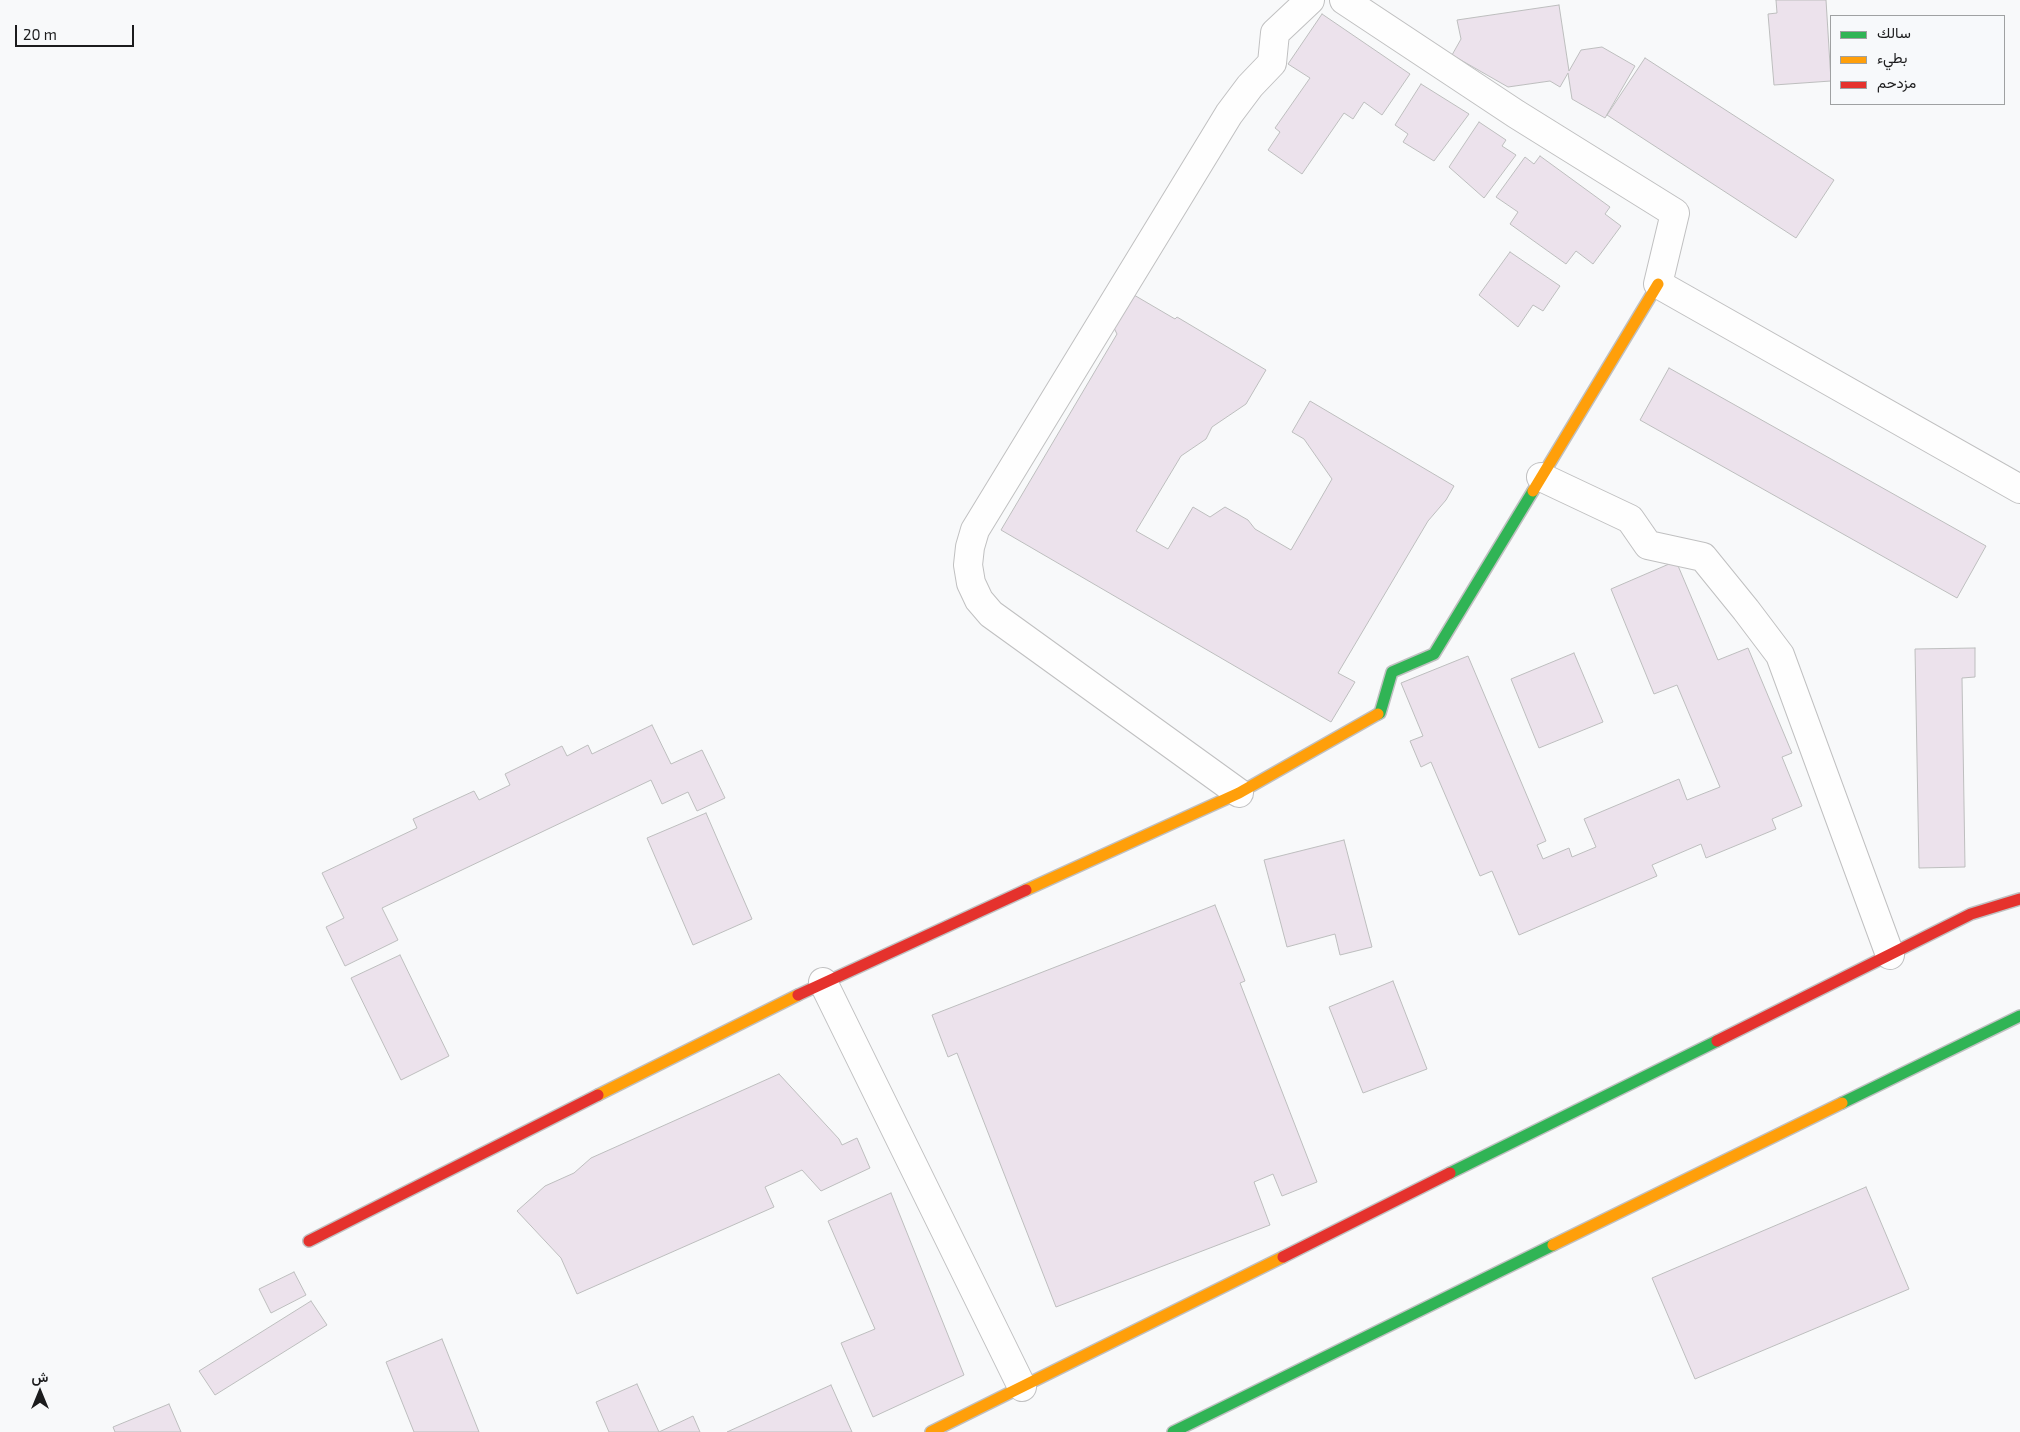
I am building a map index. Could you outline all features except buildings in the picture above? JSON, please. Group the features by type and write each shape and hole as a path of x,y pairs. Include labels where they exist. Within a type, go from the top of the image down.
{"street":[{"path":"1239,793 991,614 979,600 971,584 968,565 975,530 1229,114 1250,86 1272,63 1275,33 1310,0"},
{"path":"308,1241 823,982 1239,793 1380,713 1392,672 1434,654 1658,284 1675,213 1516,114 1344,0"},
{"path":"1658,284 2020,489"},
{"path":"1541,477 1630,518 1648,545 1703,557 1780,655 1890,954"},
{"path":"931,1432 1971,914 2020,899"},
{"path":"823,982 1022,1386"},
{"path":"1173,1432 2020,1016"}],"traffic: fast":[{"path":"1378,714 1380,713 1392,672 1434,654 1533,491"},
{"path":"1842,1103 2020,1016"},
{"path":"1450,1173 1717,1041"},
{"path":"1173,1432 1553,1245"}],"traffic: slow":[{"path":"1533,491 1658,284"},
{"path":"1026,890 1239,793 1378,714"},
{"path":"598,1095 798,995"},
{"path":"1553,1245 1842,1103"},
{"path":"931,1432 1283,1257"}],"traffic: jam":[{"path":"798,995 1026,890"},
{"path":"1717,1041 1971,914 2020,899"},
{"path":"309,1241 598,1095"},
{"path":"1283,1257 1450,1173"}]}
